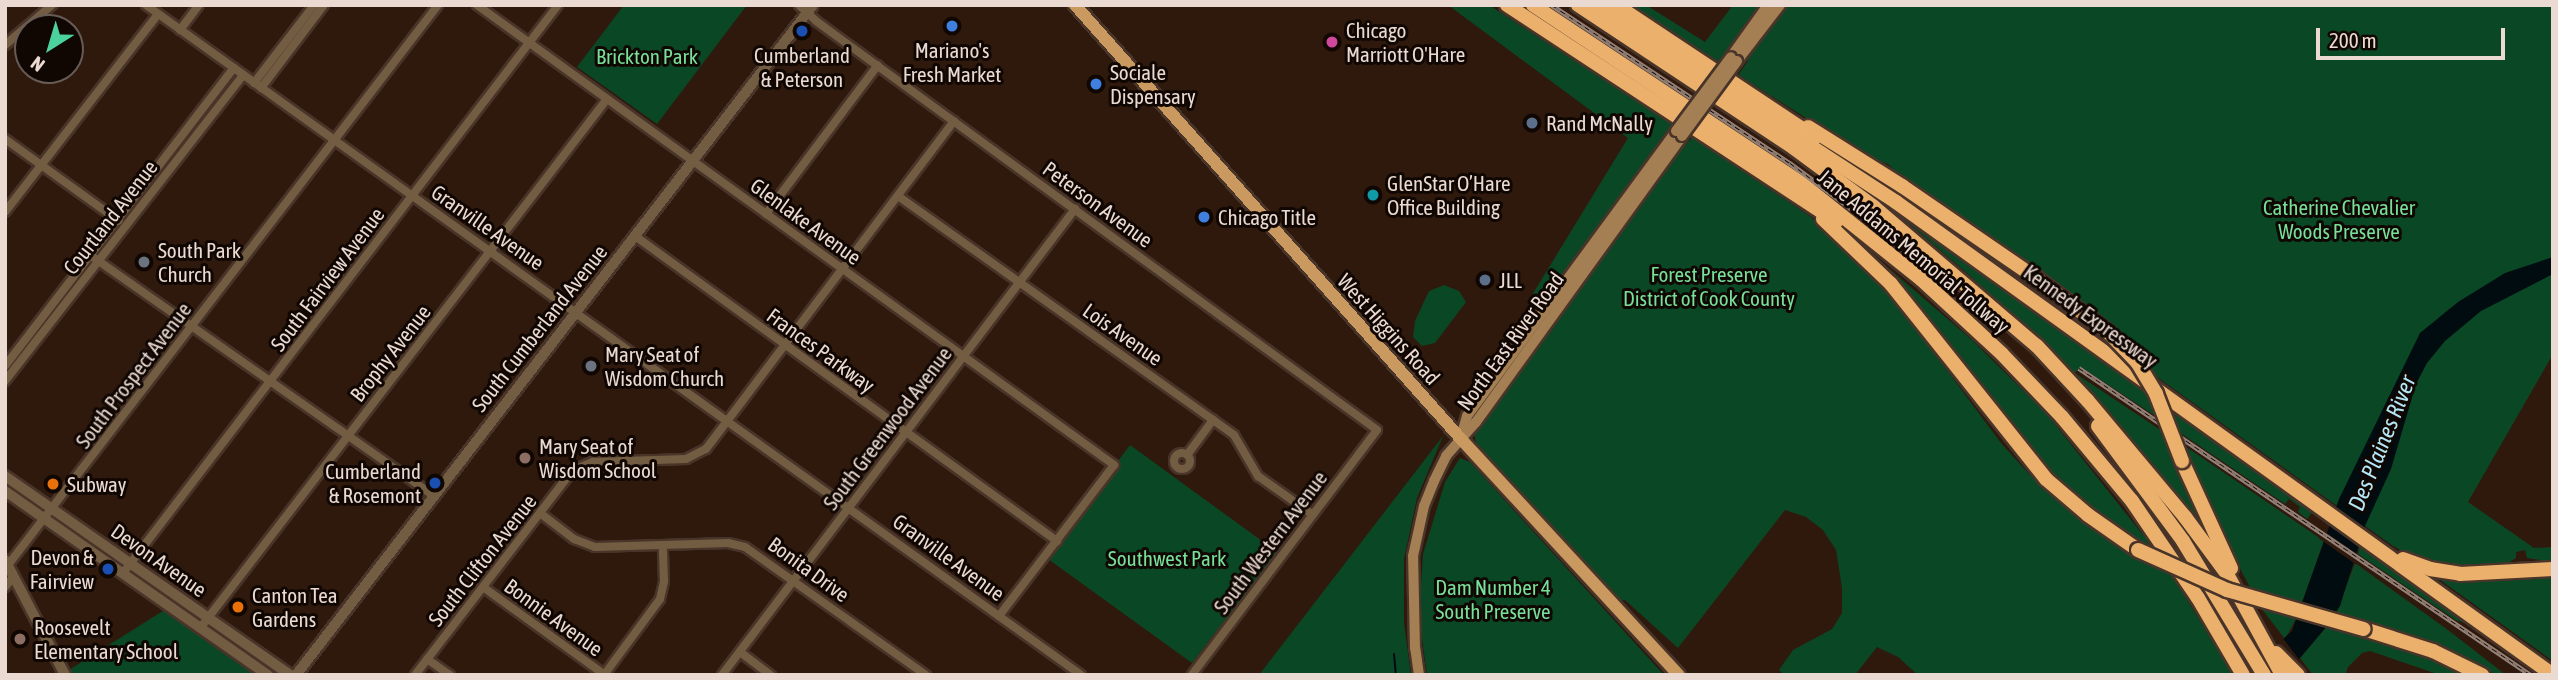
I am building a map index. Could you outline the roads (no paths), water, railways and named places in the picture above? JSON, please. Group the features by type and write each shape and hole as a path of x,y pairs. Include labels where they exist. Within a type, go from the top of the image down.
{"highway":[{"path":"1507,5 1849,230 1955,318 1978,331"},
{"name":"Jane Addams Memorial Tollway","path":"1533,5 1801,183 1871,237 1978,331 2062,417 2132,501 2198,598 2243,675"},
{"name":"Jane Addams Memorial Tollway","path":"1578,5 1794,148 1884,214 2037,346 2088,401 2185,517 2245,605 2282,675"},
{"name":"Kennedy Expressway","path":"1595,5 1896,202 2553,675"},
{"path":"1616,5 1785,115 1902,186 2036,278 2109,333 2137,362 2156,394 2245,605"},
{"path":"1785,115 1936,221 2116,361"},
{"path":"1783,188 1832,226 1884,276 2046,479 2088,515 2138,550 2227,590 2433,651 2482,675"},
{"name":"Jane Addams Memorial Tollway","path":"1958,276 2039,358 2105,435 2183,541 2264,675"},
{"path":"2376,547 2445,573 2480,574 2553,569"},
{"path":"2263,639 2298,675"}],"main road":[{"name":"West Higgins Road","path":"1075,5 1461,439 1679,675"},
{"name":"North East River Road","path":"1419,675 1412,581 1418,530 1434,481 1446,456 1461,439 1734,59 1768,5"},
{"name":"North East River Road","path":"1734,59 1780,5"}],"street":[{"path":"5,45 52,5"},
{"name":"Granville Avenue","path":"146,5 577,311 1081,675"},
{"path":"180,30 199,5"},
{"path":"258,85 314,5"},
{"path":"258,85 324,5"},
{"name":"South Prospect Avenue","path":"7,562 52,509 438,5"},
{"name":"Glenlake Avenue","path":"477,5 1114,465 1057,541"},
{"name":"South Fairview Avenue","path":"123,573 558,5"},
{"name":"Peterson Avenue","path":"807,8 878,65 1377,430"},
{"name":"South Cumberland Avenue","path":"296,675 635,236 807,8"},
{"path":"5,212 158,14"},
{"path":"766,214 878,65"},
{"name":"Courtland Avenue","path":"5,366 234,68"},
{"name":"Courtland Avenue","path":"5,381 243,75"},
{"name":"Brophy Avenue","path":"201,627 607,99"},
{"name":"South Clifton Avenue","path":"415,675 577,467 593,463 686,459 706,449 954,121"},
{"path":"5,139 126,226"},
{"name":"Lois Avenue","path":"898,196 1234,435 1258,476 1313,515"},
{"name":"South Greenwood Avenue","path":"725,673 1075,209"},
{"name":"Frances Parkway","path":"635,236 1057,541"},
{"path":"90,255 434,496"},
{"path":"1187,455 1213,420"},
{"name":"South Western Avenue","path":"1192,675 1377,430"},
{"name":"Devon Avenue","path":"5,476 290,675"},
{"name":"Devon Avenue","path":"5,491 268,675"},
{"name":"Bonita Drive","path":"540,513 587,546 737,544 755,552 926,675"},
{"path":"999,616 1057,541"},
{"path":"605,675 660,599 664,581 663,545"},
{"path":"7,562 65,675"},
{"path":"5,587 14,576"},
{"name":"Bonnie Avenue","path":"483,587 605,675"},
{"path":"740,652 771,675"},
{"path":"427,659 450,675"}],"water":[{"name":"Des Plaines River","path":"2553,257 2553,274 2481,311 2445,341 2427,363 2416,384 2391,469 2365,526 2340,606 2327,626 2300,658 2281,675 2243,675 2292,631 2339,499 2420,333 2458,302 2505,273"}],"waterway":[{"path":"1394,654 1396,675"}],"railway":[{"path":"1552,5 1790,163 1875,226"},
{"path":"2079,368 2531,675"}],"place":[{"name":"Mariano's Fresh Market","path":"952,26"},
{"name":"Cumberland & Peterson","path":"802,31"},
{"name":"Chicago Marriott O'Hare","path":"1332,42"},
{"name":"Sociale Dispensary","path":"1096,84"},
{"name":"Rand McNally","path":"1532,123"},
{"name":"GlenStar O’Hare Office Building","path":"1373,195"},
{"name":"Chicago Title","path":"1204,217"},
{"name":"South Park Church","path":"144,262"},
{"name":"JLL","path":"1485,280"},
{"name":"Mary Seat of Wisdom Church","path":"591,366"},
{"name":"Mary Seat of Wisdom School","path":"525,458"},
{"name":"Cumberland & Rosemont","path":"435,483"},
{"name":"Subway","path":"53,484"},
{"name":"Devon & Fairview","path":"108,569"},
{"name":"Canton Tea Gardens","path":"238,607"},
{"name":"Roosevelt Elementary School","path":"20,639"}],"park label":[{"name":"Brickton Park","path":"647,56"},
{"name":"Catherine Chevalier Woods Preserve","path":"2339,219"},
{"name":"Forest Preserve District of Cook County","path":"1709,286"},
{"name":"Southwest Park","path":"1167,558"},
{"name":"Dam Number 4 South Preserve","path":"1493,599"}]}
